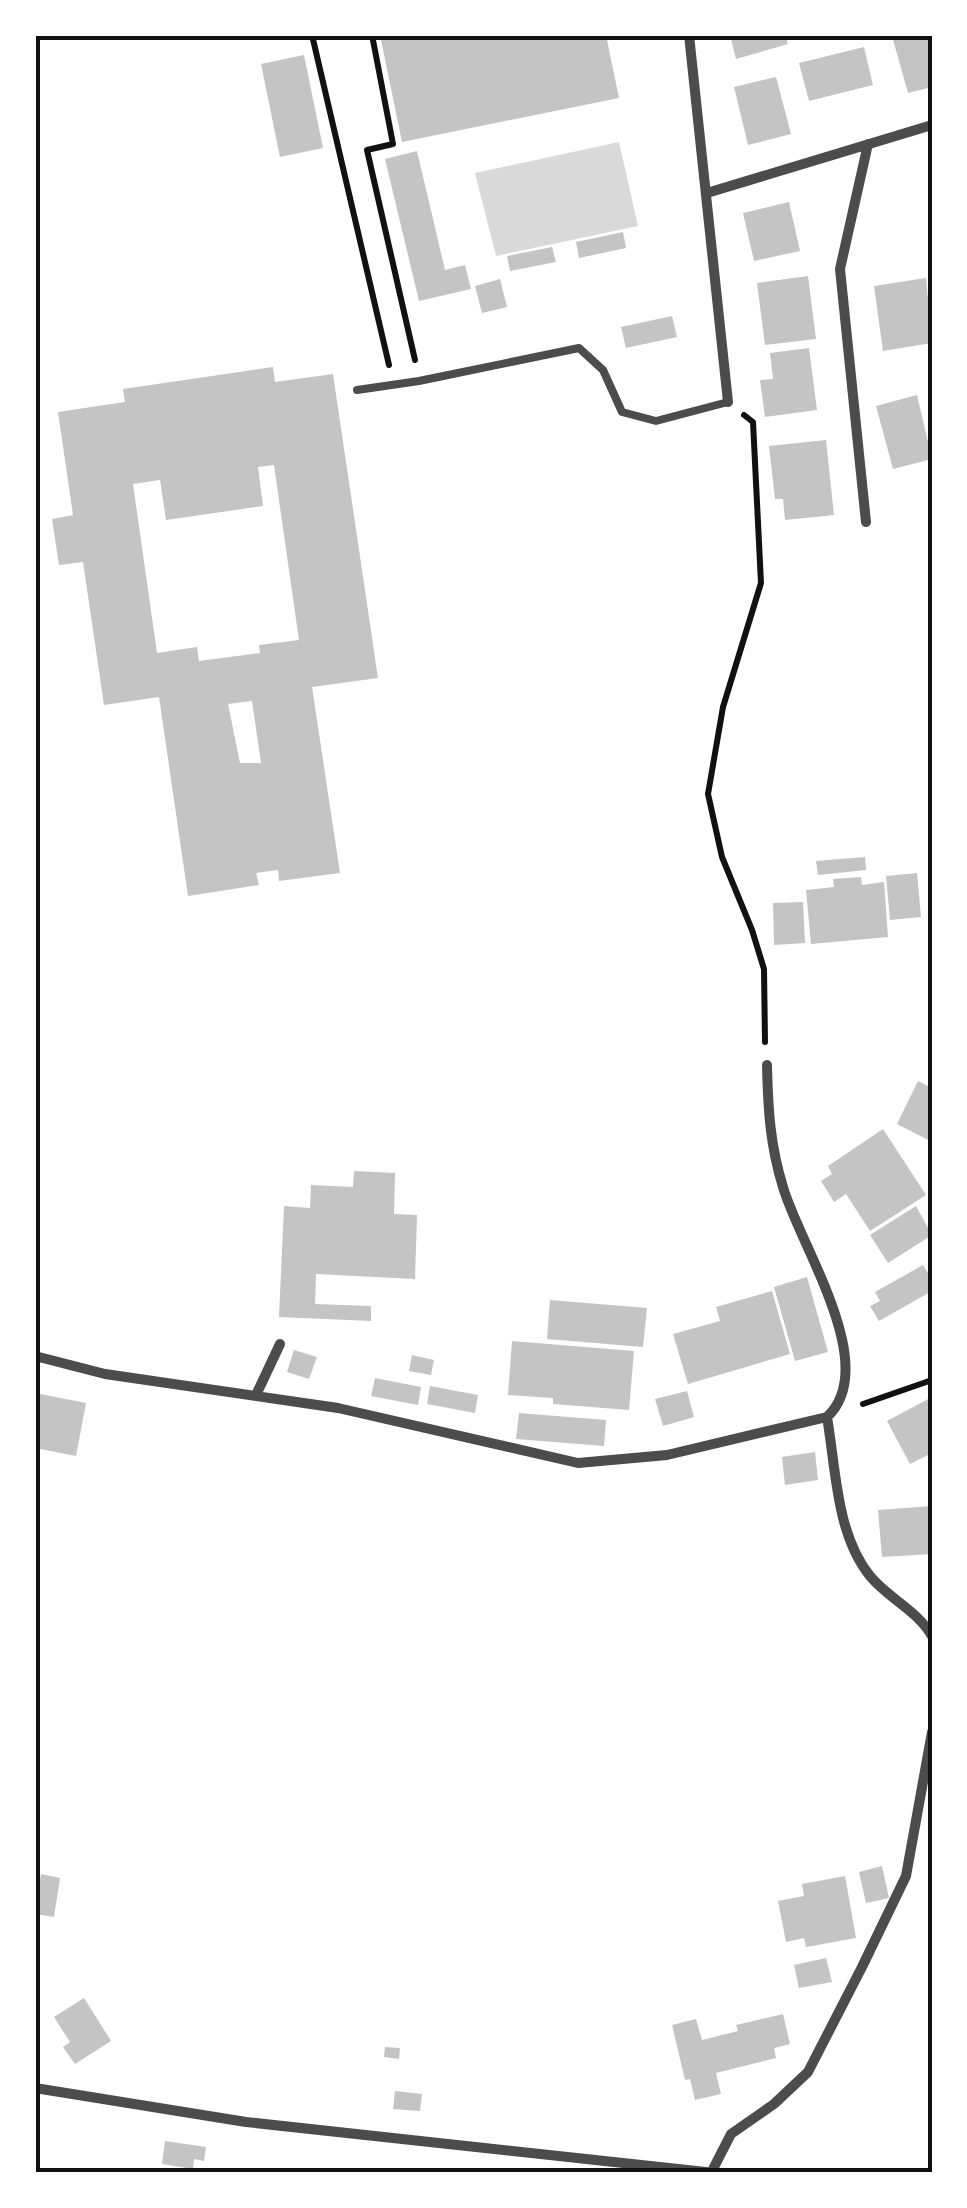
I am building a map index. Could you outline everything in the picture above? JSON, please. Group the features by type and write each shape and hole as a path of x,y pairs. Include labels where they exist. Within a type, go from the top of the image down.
{"street":[{"path":"689,35 728,402"},
{"path":"707,193 932,125"},
{"path":"866,522 840,269 868,144"},
{"path":"35,1356 105,1374 338,1408 578,1463 668,1454 826,1418 838,1407 844,1382 840,1325 784,1191 768,1127 767,1065"},
{"path":"256,1395 280,1344"},
{"path":"826,1418 848,1541 871,1578 912,1610 932,1636"},
{"path":"35,2088 246,2122 712,2173 732,2134 774,2104 808,2072 862,1967 906,1876 932,1732"}],"lane":[{"path":"357,390 579,348 603,370 622,412 656,421 728,402"}],"path":[{"path":"312,35 394,385"},
{"path":"372,35 393,144 367,150 419,381"},
{"path":"728,402 753,422 761,583 722,707 708,794 722,856 764,969 767,1065"},
{"path":"838,1407 861,1405 932,1380"}],"shaded area":[{"path":"619,142 638,226 496,256 475,173"}],"building":[{"path":"380,35 606,35 619,98 402,142"},
{"path":"730,35 785,35 788,44 736,59"},
{"path":"932,35 932,87 908,93 892,36"},
{"path":"864,47 873,85 809,101 799,63"},
{"path":"304,55 323,148 280,157 261,64"},
{"path":"776,77 791,134 748,145 734,87"},
{"path":"417,151 445,270 465,265 471,289 419,301 385,159"},
{"path":"789,202 800,251 754,261 743,213"},
{"path":"623,232 626,248 579,258 576,242"},
{"path":"552,247 556,262 510,271 507,256"},
{"path":"808,276 816,339 765,345 757,283"},
{"path":"926,278 932,343 883,351 874,286"},
{"path":"500,279 507,307 482,313 475,286"},
{"path":"672,316 677,337 626,348 621,327"},
{"path":"809,348 817,410 765,417 760,380 773,379 770,353"},
{"path":"273,367 275,382 333,374 378,678 312,687 340,873 279,881 278,870 256,873 259,885 188,896 159,697 104,705 83,562 59,565 52,519 73,515 58,412 125,402 123,389","holes":["274,465 299,640 259,645 260,653 199,661 197,647 157,653 133,484 160,480 166,520 263,506 258,467","252,701 261,763 240,763 228,704"]},
{"path":"917,395 932,459 893,469 876,406"},
{"path":"826,440 834,515 785,520 783,499 775,499 769,446"},
{"path":"865,857 866,870 818,875 816,861"},
{"path":"917,873 921,917 890,920 886,876"},
{"path":"861,877 862,885 884,882 888,937 811,944 806,890 834,887 833,879"},
{"path":"803,902 805,943 774,945 773,903"},
{"path":"918,1081 932,1088 932,1142 897,1124"},
{"path":"883,1129 926,1195 870,1231 846,1194 834,1202 821,1181 832,1174 828,1166"},
{"path":"354,1171 395,1173 394,1214 417,1215 415,1279 316,1274 315,1304 371,1306 371,1321 279,1317 284,1206 310,1208 311,1185 353,1187"},
{"path":"916,1206 932,1235 888,1263 870,1235"},
{"path":"923,1265 932,1280 932,1291 879,1321 870,1306 880,1301 875,1292"},
{"path":"807,1277 828,1352 795,1361 774,1287"},
{"path":"772,1291 790,1354 688,1384 673,1334 720,1321 716,1307"},
{"path":"550,1300 647,1308 643,1347 547,1339"},
{"path":"512,1341 634,1351 629,1410 553,1404 553,1398 508,1395"},
{"path":"294,1350 317,1357 309,1379 287,1372"},
{"path":"412,1355 434,1360 431,1375 409,1371"},
{"path":"375,1378 421,1387 418,1405 371,1396"},
{"path":"430,1386 478,1395 475,1413 427,1404"},
{"path":"687,1391 694,1417 663,1426 655,1399"},
{"path":"35,1393 86,1403 76,1456 35,1448"},
{"path":"932,1397 932,1453 910,1464 887,1421"},
{"path":"519,1413 606,1420 604,1446 516,1439"},
{"path":"815,1452 818,1480 785,1485 782,1457"},
{"path":"932,1506 932,1554 882,1557 878,1510"},
{"path":"882,1866 889,1898 866,1903 859,1872"},
{"path":"41,1874 60,1878 54,1917 35,1914"},
{"path":"845,1876 856,1938 806,1947 804,1938 786,1942 778,1901 804,1896 802,1884"},
{"path":"826,1958 832,1982 799,1988 794,1965"},
{"path":"84,1998 111,2041 75,2064 63,2047 70,2042 54,2017"},
{"path":"783,2014 790,2044 774,2048 776,2058 716,2073 721,2094 695,2100 690,2079 685,2080 672,2025 696,2019 702,2040 738,2031 736,2025"},
{"path":"385,2047 400,2048 399,2059 384,2057"},
{"path":"395,2091 422,2094 420,2111 393,2109"},
{"path":"165,2141 206,2147 204,2161 194,2159 193,2169 162,2164"}]}
